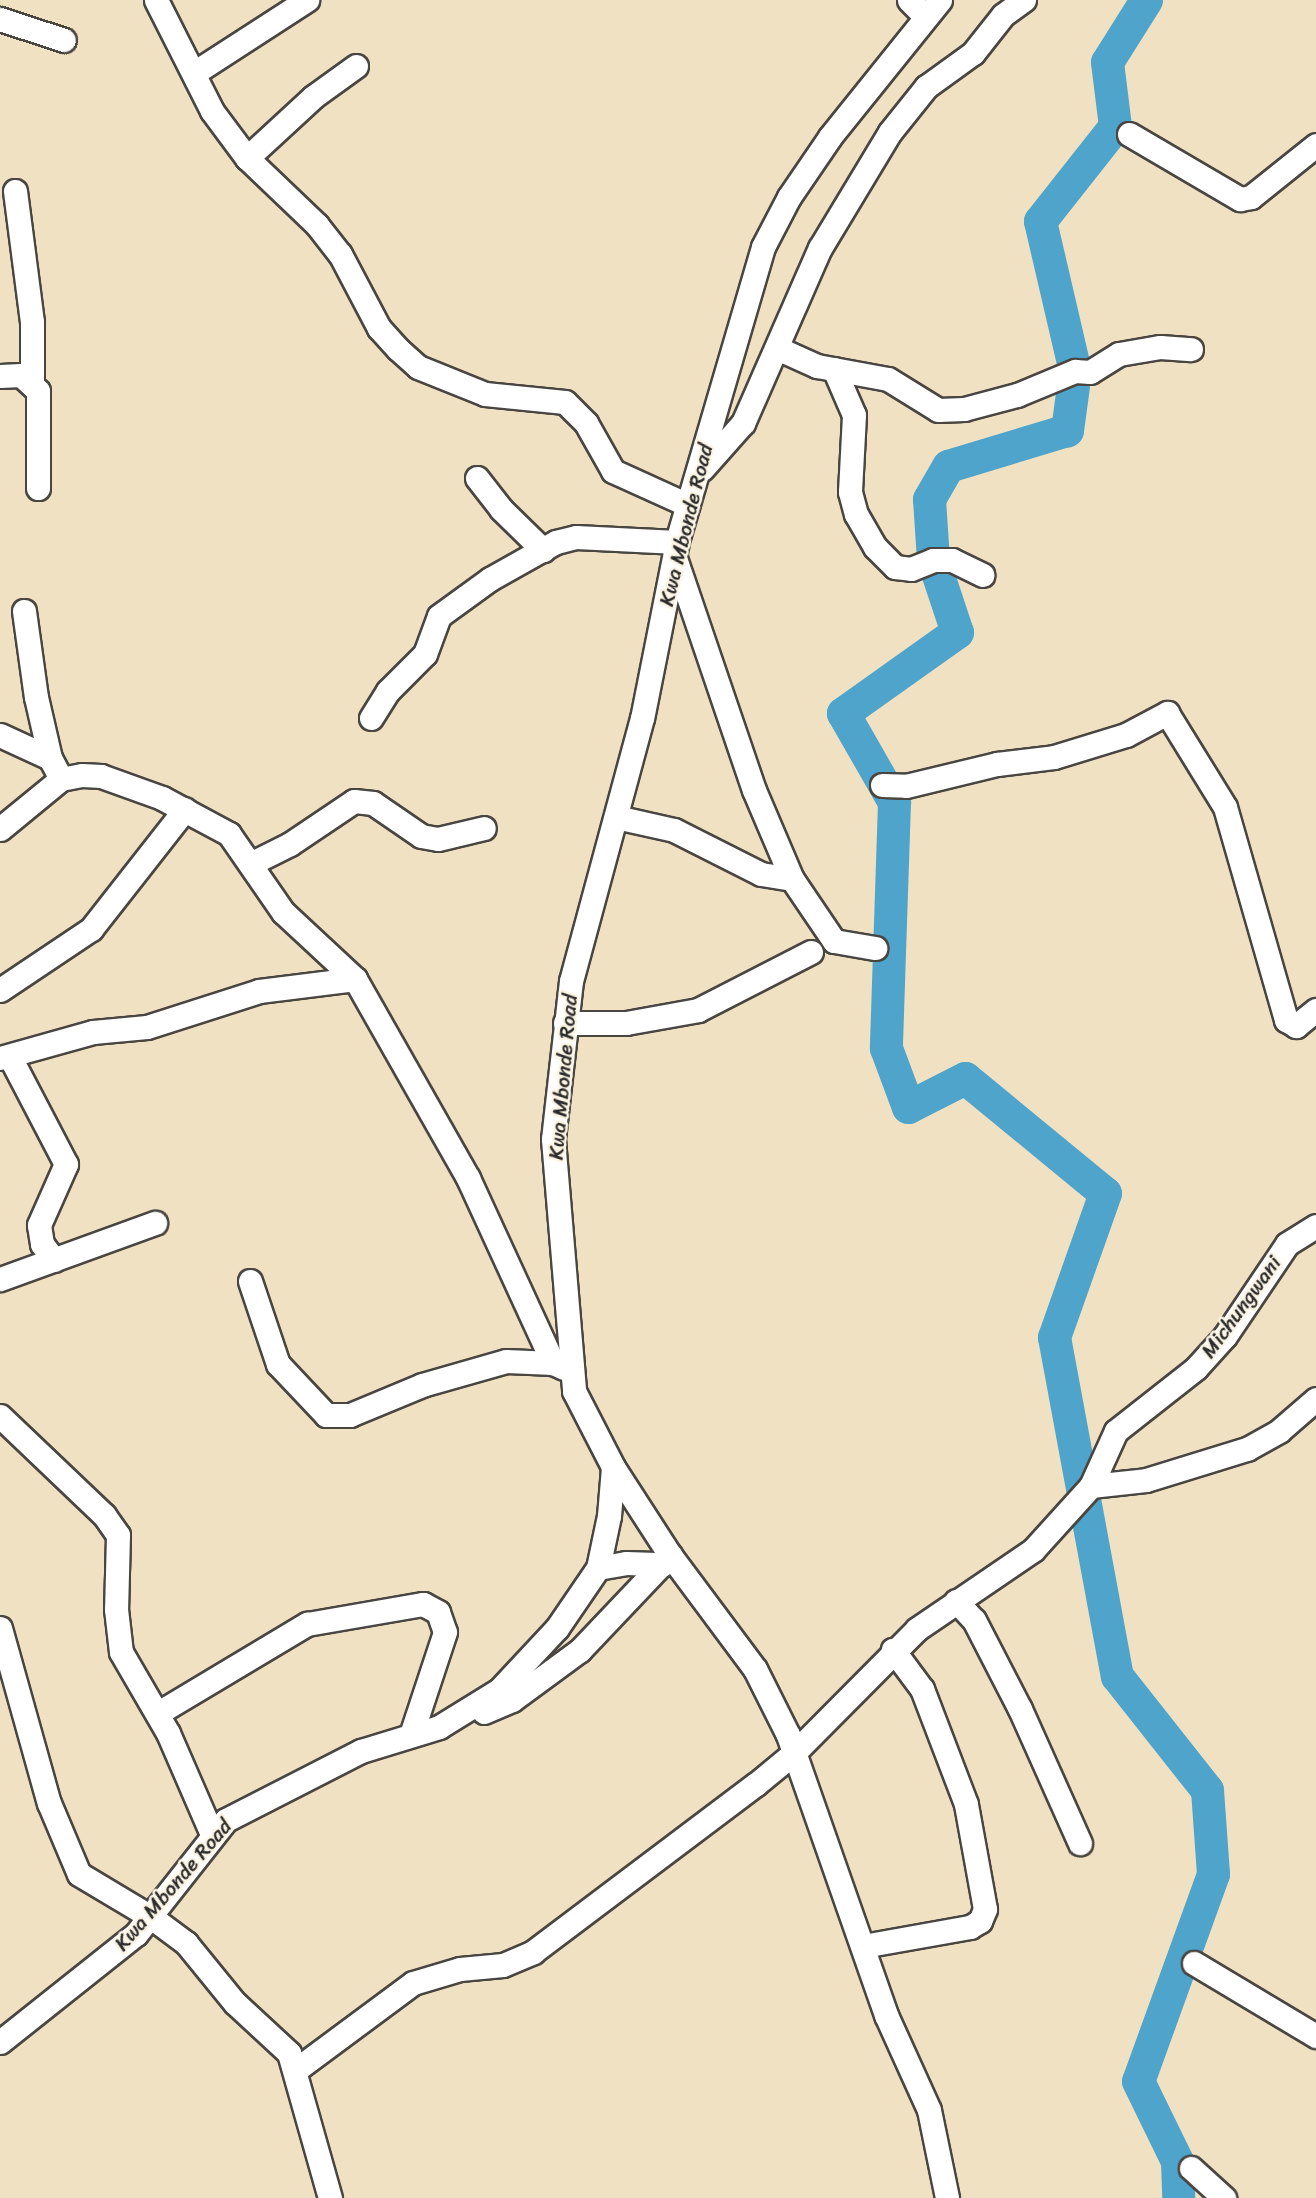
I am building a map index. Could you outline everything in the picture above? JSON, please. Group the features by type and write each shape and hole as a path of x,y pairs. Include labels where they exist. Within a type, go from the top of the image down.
{"street":[{"path":"156,0 212,111 247,158 317,225 341,254 379,328 418,367 485,394 565,402 586,423 613,471 688,505"},
{"path":"194,73 307,0"},
{"path":"698,473 743,424 779,349 820,248 890,132 926,87 974,52 1003,15 1024,0"},
{"name":"Kwa Mbonde Road","path":"0,2042 118,1950 151,1917 212,1834 236,1813 362,1751 439,1727 499,1690 533,1657 598,1568 610,1516 613,1467 561,1367 571,1317 553,1139 571,981 642,718 676,550 763,247 789,197 925,5"},
{"path":"0,19 64,40"},
{"path":"247,158 313,97 356,66"},
{"path":"1129,134 1240,199 1251,197 1316,145"},
{"path":"15,191 32,323 32,382"},
{"path":"779,349 834,369 888,379 938,410 964,409 1017,395 1075,371 1090,372 1119,354 1160,347 1192,349"},
{"path":"834,369 854,415 850,492 856,514 875,547 895,567 911,569 933,560 952,560 983,575"},
{"path":"0,376 21,375 32,382 38,391 38,488"},
{"path":"477,478 501,509 542,550"},
{"path":"371,718 388,691 425,654 439,615 474,589 542,550 576,537 676,550 754,790 792,879 834,941 875,948"},
{"path":"24,611 50,758 61,779"},
{"path":"882,785 906,786 997,764 1054,757 1126,735 1167,713 1225,807 1286,1020 1296,1026 1316,1010"},
{"path":"0,735 50,758"},
{"path":"0,829 61,779 101,776 185,809 229,834 252,863 283,912 355,979 468,1178 561,1367"},
{"path":"252,863 290,844 354,802 373,803 421,836 438,839 484,828"},
{"path":"0,990 91,929 185,809"},
{"path":"616,817 674,830 761,874 792,879"},
{"path":"565,1023 626,1023 698,1010 811,952"},
{"path":"54,1260 42,1244 39,1225 66,1164 5,1058 93,1032 170,1021 259,991 355,979"},
{"path":"0,1279 155,1223"},
{"name":"Michungwani","path":"297,2068 413,1983 525,1957 796,1752 893,1650 956,1601 1033,1550 1091,1486 1116,1430 1196,1368 1225,1336 1287,1244 1316,1226"},
{"path":"250,1280 278,1364 326,1415 350,1415 477,1367 516,1360 561,1367"},
{"path":"1091,1486 1146,1480 1247,1449 1279,1431 1316,1399"},
{"path":"0,1416 104,1516 118,1535 116,1609 121,1652 158,1713 212,1834"},
{"path":"613,1467 666,1560 755,1669 796,1752 829,1860 886,2015 929,2110 947,2198"},
{"path":"598,1568 666,1560"},
{"path":"439,1727 512,1700 554,1670 603,1629 666,1560"},
{"path":"956,1601 974,1620 1020,1709 1080,1843"},
{"path":"158,1713 307,1624 424,1604 438,1612 445,1632 411,1735"},
{"path":"0,1628 49,1803 76,1868 84,1880 151,1917 186,1944 235,2003 278,2039 297,2068 330,2198"},
{"path":"863,1947 970,1927 979,1921 985,1909 966,1804 922,1689 893,1650"},
{"path":"1194,1963 1316,2036"},
{"path":"1191,2168 1224,2198"}],"waterway":[{"path":"1146,0 1107,62 1115,126 1040,221 1075,371 1067,430 948,466 929,499 933,560 957,632 843,713 894,802 886,1048 908,1107 965,1078 1105,1193 1054,1337 1117,1676 1207,1790 1213,1874 1138,2081 1177,2161 1178,2198"}]}
